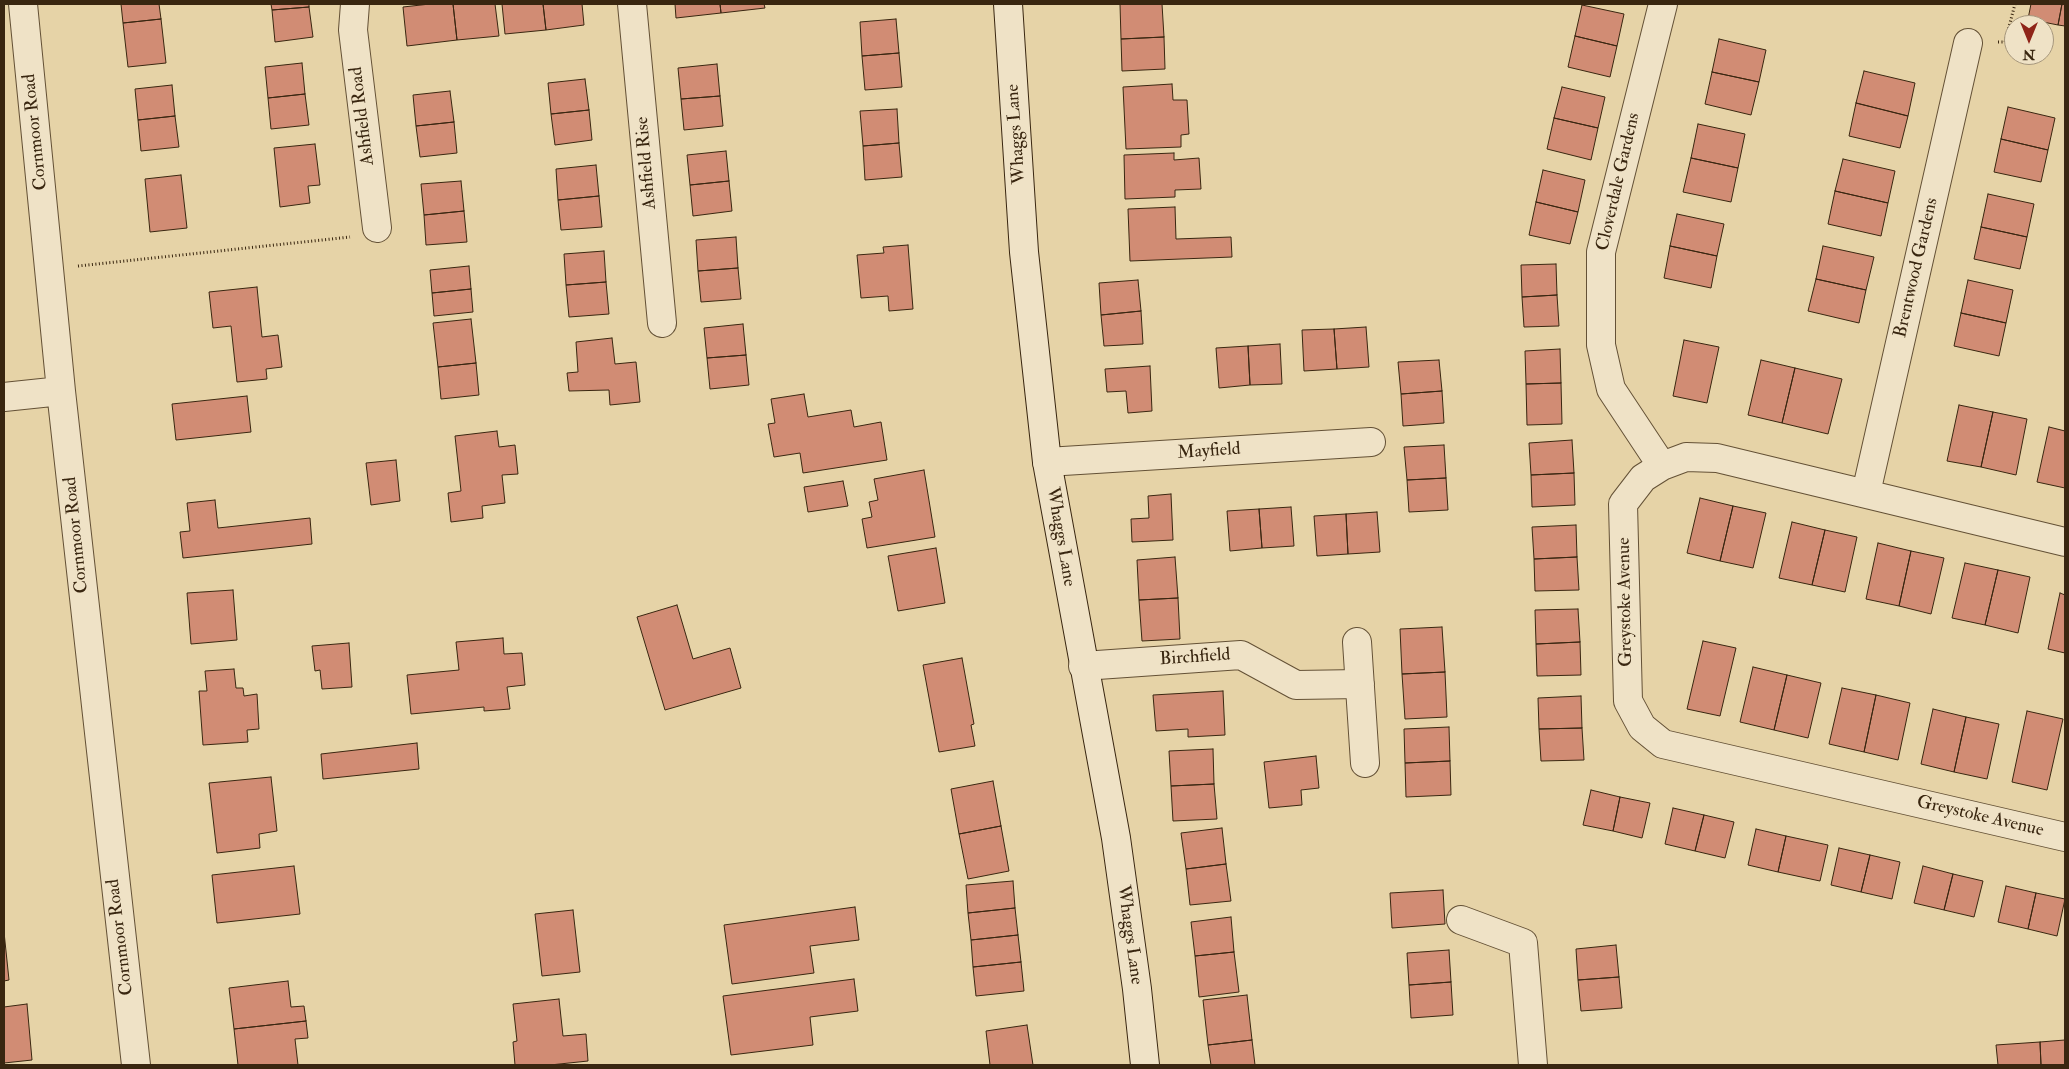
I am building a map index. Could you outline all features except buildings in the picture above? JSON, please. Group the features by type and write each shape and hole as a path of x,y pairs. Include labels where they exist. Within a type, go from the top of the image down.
{"street":[{"name":"Cornmoor Road","path":"23,4 61,391 136,1065"},
{"name":"Ashfield Road","path":"355,4 353,30 377,228"},
{"name":"Ashfield Rise","path":"632,4 662,322"},
{"name":"Whaggs Lane","path":"1008,4 1024,252 1046,462 1116,838 1137,989 1145,1065"},
{"name":"Cloverdale Gardens","path":"1662,466 1611,389 1601,345 1601,252 1663,4"},
{"name":"Brentwood Gardens","path":"1866,493 1968,43"},
{"path":"4,397 61,391"},
{"name":"Mayfield","path":"1046,462 1371,442"},
{"name":"Greystoke Avenue","path":"2065,542 1717,458 1686,457 1662,466 1643,478 1624,504 1628,701 1642,727 1663,744 2065,837"},
{"path":"1357,642 1365,763"},
{"name":"Birchfield","path":"1083,666 1241,655 1296,685 1360,684"},
{"path":"1461,920 1523,943 1533,1065"}],"path":[{"path":"1968,43 2006,42 2015,4"},
{"path":"50,268 344,238 377,228"}]}
